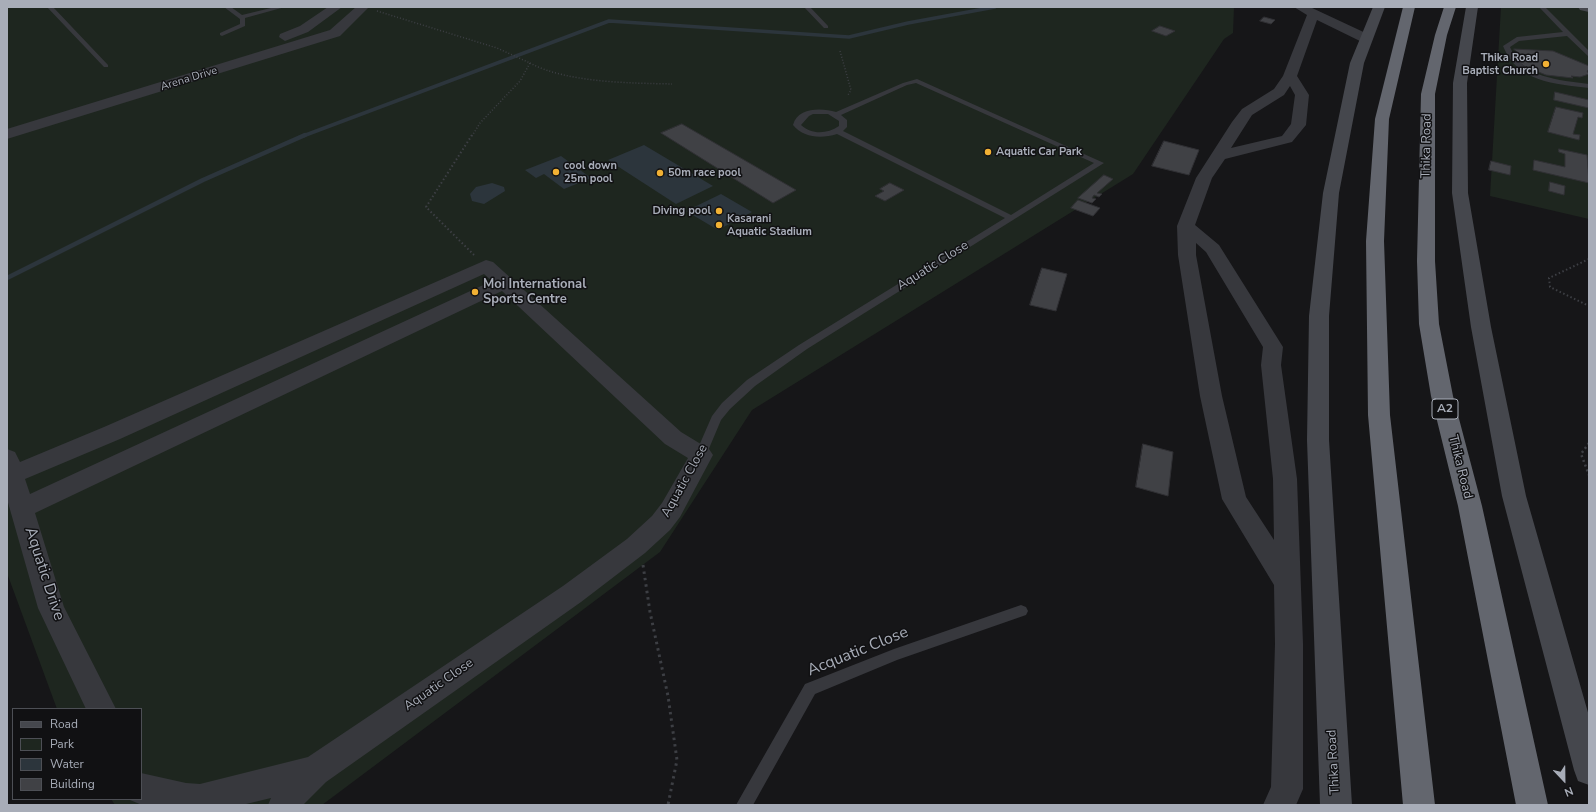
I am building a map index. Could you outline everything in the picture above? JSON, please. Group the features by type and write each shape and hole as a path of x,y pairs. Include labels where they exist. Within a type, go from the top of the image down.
{"highway":[{"path":"1409,7 1382,119 1375,241 1379,415 1420,805"},
{"name":"Thika Road","path":"1450,7 1440,35 1428,94 1426,261 1429,324 1442,396 1470,506 1532,805"}],"main road":[{"name":"Thika Road","path":"1336,805 1318,440 1319,316 1331,192 1358,63 1379,7"},
{"path":"1472,7 1460,83 1460,193 1475,288 1514,496 1589,770"},
{"path":"1584,7 1589,8"}],"street":[{"name":"Arena Drive","path":"7,122 286,36 304,29 336,7"},
{"name":"Arena Drive","path":"7,134 335,33 367,8"},
{"path":"1288,584 1234,499 1211,396 1187,255 1186,226 1204,178 1220,156 1247,112 1279,92 1290,76 1306,10 1367,39"},
{"path":"1220,156 1287,139 1298,125 1302,95 1296,83 1290,76"},
{"path":"1186,226 1213,249 1273,347 1271,365 1285,479 1289,651 1287,789 1279,805"},
{"path":"9,466 112,434 486,266 673,438 701,455"},
{"path":"23,508 504,283"},
{"path":"374,316 391,336"},
{"path":"248,372 266,395"},
{"name":"Aquatic Close","path":"284,805 288,798 315,772 572,594 636,546 661,523 671,510 701,455"},
{"name":"Aquatic Drive","path":"9,466 23,508 51,608 101,708"},
{"name":"Aquatic Close","path":"142,789 186,799 200,800 315,772"},
{"path":"142,790 160,805"}],"lane":[{"path":"50,7 106,66"},
{"path":"222,34 243,25 243,19 227,7"},
{"path":"241,18 282,7"},
{"path":"807,7 826,27"},
{"path":"1542,7 1589,55"},
{"path":"1567,34 1517,39 1506,46 1508,56 1520,68 1543,78 1589,86"},
{"name":"Aquatic Close","path":"701,455 716,419 726,406 751,383 803,347 1100,163 918,81 905,84 836,115"},
{"path":"812,112 828,112 843,120 843,127 837,131 828,134 812,134 797,125 800,117 812,112"},
{"path":"837,131 1011,218"},
{"name":"Acquatic Close","path":"744,805 810,689 894,655 1021,611"}],"path":[{"path":"367,8 497,48 537,67 572,77 601,82 672,84"},
{"path":"840,51 851,90 847,98 853,107"},
{"path":"486,266 426,207 480,123 520,81 530,63"},
{"path":"1589,259 1549,278 1550,287 1589,306"},
{"path":"1589,443 1581,454 1589,475"},
{"path":"636,546 642,555 650,612 668,696 677,760 668,805"}],"green space":[{"name":"Moi International Sports Centre","path":"7,7 1234,7 1233,33 1224,39 1133,174 752,410 660,552 322,805 115,805 112,800 142,800 142,708 57,708 7,573"},
{"path":"1501,7 1589,7 1589,219 1490,196"}],"water":[{"name":"50m race pool","path":"644,145 713,186 676,204 608,160"},
{"name":"cool down 25m pool","path":"561,156 591,178 564,189 544,174 536,178 525,170"},
{"path":"492,183 504,187 505,191 484,204 472,201 470,194 476,187"},
{"name":"Diving pool","path":"721,194 752,212 718,230 686,211"}],"building":[{"path":"1264,17 1275,20 1271,24 1260,21"},
{"path":"1160,26 1175,31 1166,36 1152,31"},
{"path":"1514,49 1553,51 1589,66 1589,70 1587,71 1589,74 1580,77 1571,76 1573,78 1546,75 1524,66 1515,59 1532,55 1519,54"},
{"path":"1555,92 1589,100 1589,108 1554,100"},
{"path":"1556,107 1583,113 1582,118 1578,117 1573,134 1580,135 1579,140 1548,132"},
{"path":"682,124 796,190 773,203 661,133"},
{"path":"1164,141 1199,150 1189,175 1152,166"},
{"path":"1559,149 1587,155 1589,183 1533,170 1534,160 1565,167 1565,154 1559,152"},
{"path":"1491,161 1511,166 1510,175 1489,170"},
{"path":"1104,175 1113,179 1097,193 1102,194 1099,197 1094,195 1092,198 1096,199 1092,203 1078,198"},
{"path":"1550,182 1565,186 1564,195 1549,191"},
{"path":"890,183 904,190 885,201 875,196 884,191 880,189"},
{"path":"1078,200 1100,208 1093,216 1071,208"},
{"path":"1042,268 1067,274 1056,311 1030,305"},
{"path":"1143,444 1173,452 1168,496 1136,487"}],"waterway":[{"path":"303,136 609,21 849,37 908,23 995,7"},
{"path":"7,278 203,180 305,135"}],"place":[{"name":"Thika Road Baptist Church","path":"1546,64"},
{"name":"Aquatic Car Park","path":"988,152"},
{"name":"cool down 25m pool","path":"556,172"},
{"name":"50m race pool","path":"660,173"},
{"name":"Diving pool","path":"719,211"},
{"name":"Kasarani Aquatic Stadium","path":"719,225"},
{"name":"Moi International Sports Centre","path":"475,292"}]}
